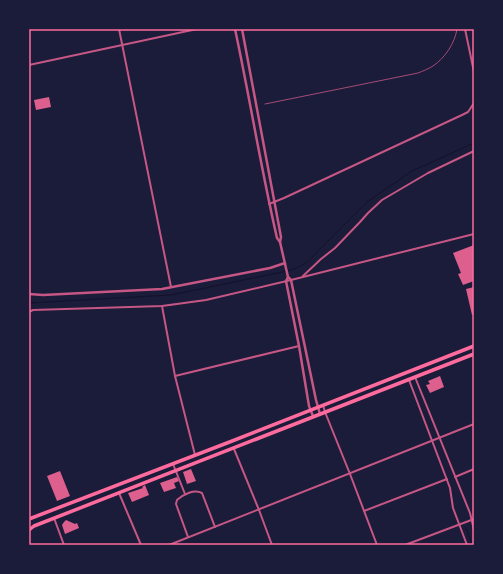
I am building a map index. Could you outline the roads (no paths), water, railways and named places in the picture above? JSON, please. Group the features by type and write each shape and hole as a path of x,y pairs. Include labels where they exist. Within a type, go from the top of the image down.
{"highway":[{"path":"29,520 474,346"},
{"path":"29,529 119,492 474,354"}],"street":[{"path":"119,29 171,287"},
{"path":"29,65 197,29"},
{"path":"235,29 269,204 277,238 280,242 288,276 291,280 320,414"},
{"path":"242,29 275,202 281,237 280,242"},
{"path":"465,29 474,72"},
{"path":"269,204 468,112 474,103"},
{"path":"258,142 263,141"},
{"path":"302,277 335,248 382,200 428,173 474,151"},
{"path":"262,167 267,166"},
{"path":"29,312 33,310 162,306 206,300 474,234"},
{"path":"29,294 162,289 270,268 285,263"},
{"path":"288,276 286,281 310,410 313,416"},
{"path":"162,306 176,376 195,455"},
{"path":"176,376 299,346"},
{"path":"415,377 473,520 474,530"},
{"path":"409,379 447,479 453,508 467,545"},
{"path":"323,405 377,545"},
{"path":"169,545 432,442 474,424"},
{"path":"234,447 272,545"},
{"path":"173,464 185,494"},
{"path":"455,477 474,469"},
{"path":"364,511 447,479"},
{"path":"119,492 141,545"},
{"path":"188,537 176,504 177,500 185,494 202,493 214,527"},
{"path":"54,518 64,545"},
{"path":"405,545 473,520"}],"waterway":[{"path":"29,303 171,295 292,270 306,263 367,202 412,171 474,143"},
{"path":"29,300 34,303"},
{"path":"466,528 472,545"}],"railway":[{"path":"265,104 418,73 433,66 442,59 452,45 457,29"}]}
